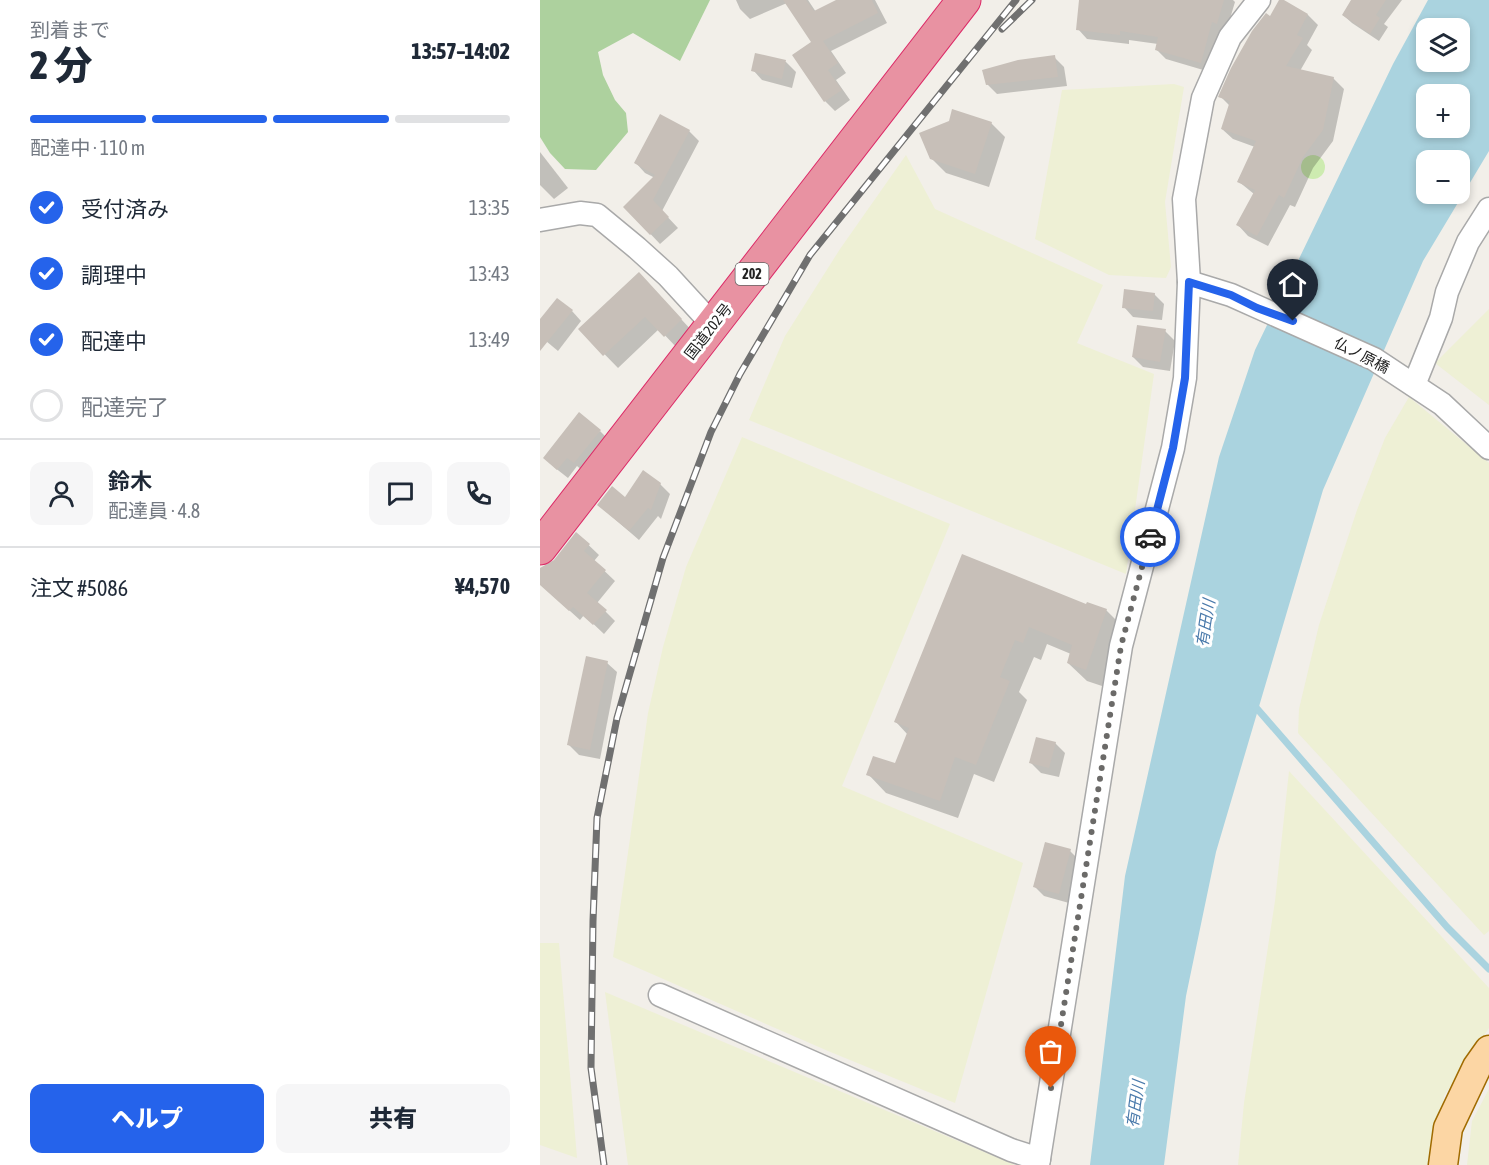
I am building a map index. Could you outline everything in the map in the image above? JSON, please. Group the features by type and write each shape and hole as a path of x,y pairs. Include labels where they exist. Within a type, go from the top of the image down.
{"highway":[{"name":"国道202号","path":"540,548 964,0"}],"main road":[{"path":"1443,1165 1448,1128 1477,1067 1489,1050"}],"street":[{"path":"660,994 1039,1162 1121,646 1173,448 1183,390 1189,282 1184,199 1203,98 1230,37 1259,0"},
{"path":"1407,380 1441,318 1447,292 1468,242 1489,209"},
{"path":"540,220 580,213 597,215 645,255 713,325"},
{"name":"仏ノ原橋","path":"1189,282 1231,295 1374,359 1442,404 1489,448"}],"green space":[{"path":"540,0 710,0 680,61 633,33 598,52 603,75 615,100 626,113 628,132 596,170 565,169 550,153 540,137"},
{"path":"1174,84 1184,87 1165,202 1171,267 1166,278 1109,275 1035,239 1062,90"},
{"path":"906,155 935,209 1103,285 1077,343 1154,374 1126,574 749,420 785,336 840,249"},
{"path":"1313,155 1322,158 1325,167 1322,176 1313,179 1304,176 1301,167 1304,158"},
{"path":"1489,309 1489,405 1435,363"},
{"path":"1409,397 1489,463 1489,931 1484,935 1298,733 1299,709 1319,625 1357,510 1385,438"},
{"path":"742,437 950,524 842,786 1023,863 955,1103 828,1051 613,957 648,713 663,647 686,567"},
{"path":"1289,771 1489,988 1489,1028 1444,1096 1437,1165 1238,1165 1244,1103 1275,901"},
{"path":"540,943 559,943 577,1158 540,1145"},
{"path":"605,992 1015,1165 628,1165"},
{"path":"1489,1089 1489,1165 1467,1165 1472,1121"}],"water":[{"name":"有田川","path":"1428,0 1489,0 1489,151 1470,183 1470,150 1416,150 1416,204 1457,204 1423,261 1323,490 1216,852 1186,996 1164,1165 1090,1165 1125,876 1219,457 1255,350 1393,64 1416,22 1416,72 1470,72 1470,18 1418,18"}],"building":[{"path":"783,0 806,0 814,11 836,0 872,0 878,13 823,41 838,63 828,70 842,90 824,102 792,55 811,42"},
{"path":"1079,0 1224,0 1217,24 1212,22 1201,63 1155,50 1158,37 1120,31 1120,35 1076,30"},
{"path":"1279,0 1284,0 1308,14 1297,35 1303,38 1286,66 1334,77 1323,130 1303,157 1284,198 1279,195 1257,236 1236,225 1255,190 1237,182 1256,141 1221,129 1230,101 1218,97 1252,31 1266,13 1270,16"},
{"path":"1351,0 1386,0 1376,15 1380,18 1370,34 1342,15"},
{"path":"755,53 786,60 782,79 751,71"},
{"path":"1055,55 1058,77 986,85 982,70 1018,60"},
{"path":"952,109 992,122 975,174 930,159 919,133 949,121"},
{"path":"660,114 690,130 653,200 669,217 650,235 623,207 655,175 634,163"},
{"path":"639,272 682,319 664,337 645,317 603,356 578,329"},
{"path":"1124,289 1155,293 1153,311 1122,308"},
{"path":"557,298 573,310 540,351 540,319"},
{"path":"1137,325 1166,329 1160,362 1132,357"},
{"path":"579,412 601,430 574,463 567,458 557,470 543,458"},
{"path":"643,470 661,483 651,510 648,508 629,531 597,505 612,486 625,497"},
{"path":"576,532 590,544 584,551 606,570 587,593 607,610 593,625 573,607 569,611 540,585 540,568 554,560"},
{"path":"962,554 1086,604 1087,602 1107,609 1086,670 1067,663 1072,645 1029,627 1023,643 1015,640 1000,677 1010,681 976,765 955,757 940,801 866,775 873,756 895,763 909,728 894,722"},
{"path":"586,656 608,661 590,750 567,745"},
{"path":"1036,737 1056,742 1049,768 1029,763"},
{"path":"1045,842 1071,849 1059,894 1033,887"}],"waterway":[{"path":"1253,704 1447,927 1489,969"}],"railway":[{"path":"604,1165 591,1068 597,818 617,718 663,558 711,432 740,374 810,255 1016,0"},
{"path":"1002,29 1032,0"}],"way so far":[{"path":"1051,1088 1121,646 1150,537"}],"route":[{"path":"1150,537 1173,448 1185,378 1189,282 1231,295 1257,308 1293,321"}]}
